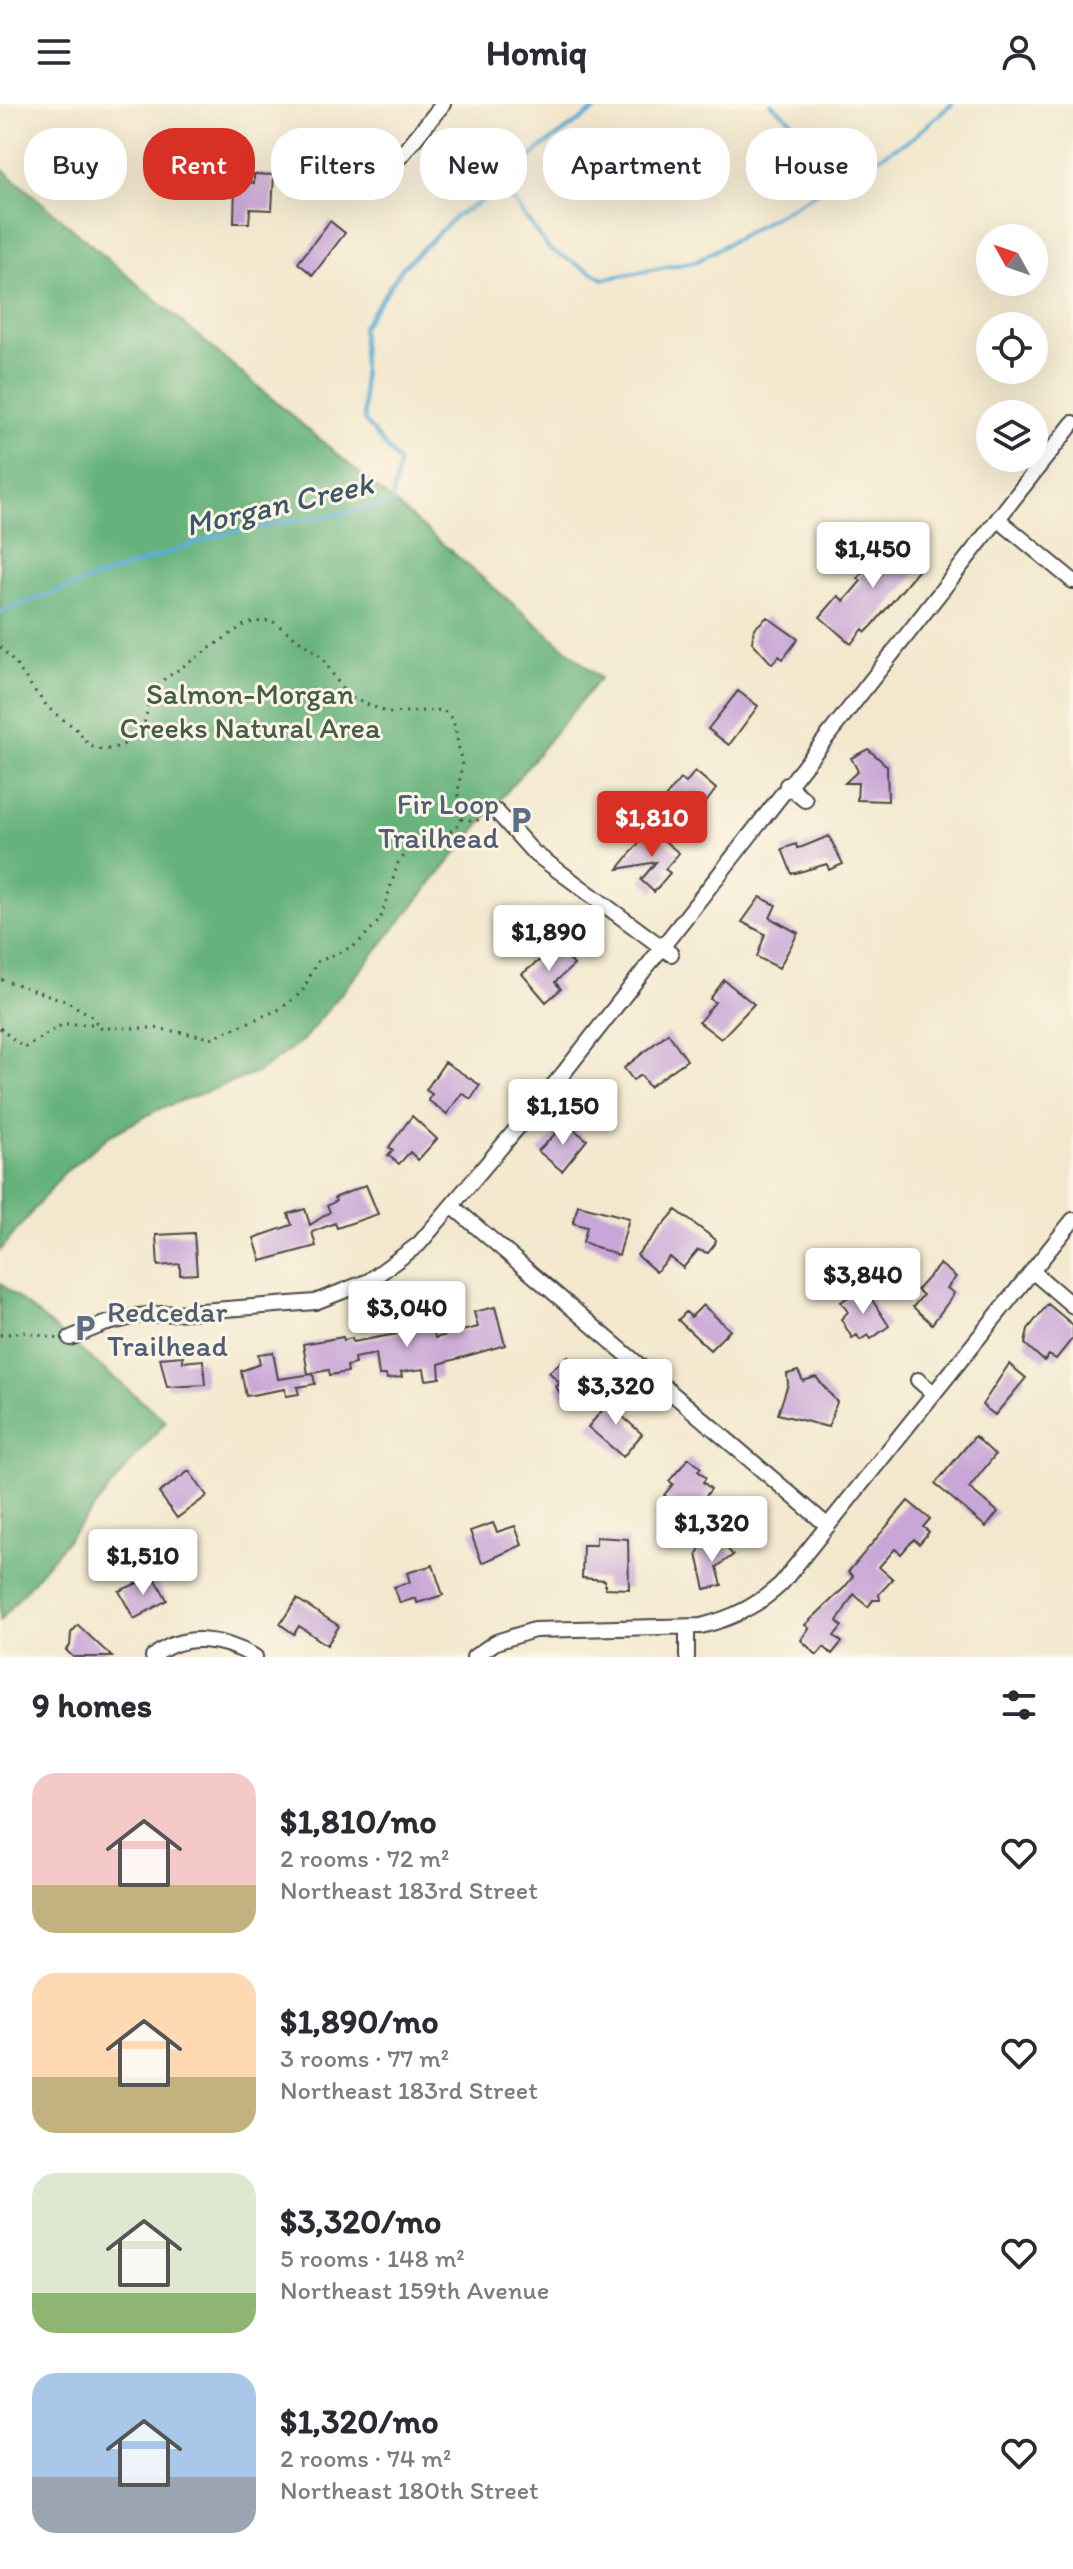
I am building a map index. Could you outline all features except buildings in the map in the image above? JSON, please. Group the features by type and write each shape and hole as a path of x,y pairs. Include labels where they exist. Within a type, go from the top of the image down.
{"street":[{"path":"404,152 443,104"},
{"path":"70,1338 104,1324 137,1316 294,1305 336,1296 397,1263 452,1206 667,951 787,785 1073,423"},
{"path":"999,520 1073,581"},
{"path":"787,785 805,800"},
{"path":"497,812 533,852 667,951"},
{"path":"452,1206 828,1526"},
{"path":"474,1657 516,1633 687,1627 722,1621 758,1604 781,1584 1073,1220"},
{"path":"1032,1271 1073,1306"},
{"path":"918,1380 933,1393"},
{"path":"687,1627 687,1657"},
{"path":"153,1657 165,1646 193,1639 221,1641 255,1657"}],"path":[{"path":"0,647 24,671 50,710 94,748 112,749 130,742 141,730 147,718 145,705 151,691 163,680 247,623 271,620 321,656 347,696 389,713 436,708 453,719 462,764 458,792 461,819 454,830 414,844 398,863 380,920 356,945 317,962 302,992 280,1009 211,1038 155,1028 122,1025 101,1028 90,1015 66,1001 0,979"},
{"path":"461,819 476,821 497,812"},
{"path":"0,1028 24,1048 63,1024 95,1024"},
{"path":"0,1335 23,1332 47,1339 70,1338"}],"green space":[{"name":"Salmon-Morgan Creeks Natural Area","path":"0,167 24,187 24,200 39,200 600,678 303,1040 257,1073 159,1109 109,1136 63,1174 0,1251"},
{"path":"0,1283 166,1421 0,1621"}],"waterway":[{"name":"Morgan Creek","path":"527,161 603,104"},
{"name":"Morgan Creek","path":"771,104 802,128"},
{"name":"Morgan Creek","path":"0,612 225,533 357,511 392,501 399,463 364,420 362,327 403,267 456,216 496,193 514,202 549,249 604,279 697,261 911,139 952,104"}],"place":[{"name":"Fir Loop Trailhead","path":"521,820"},
{"name":"Redcedar Trailhead","path":"85,1328"}]}
